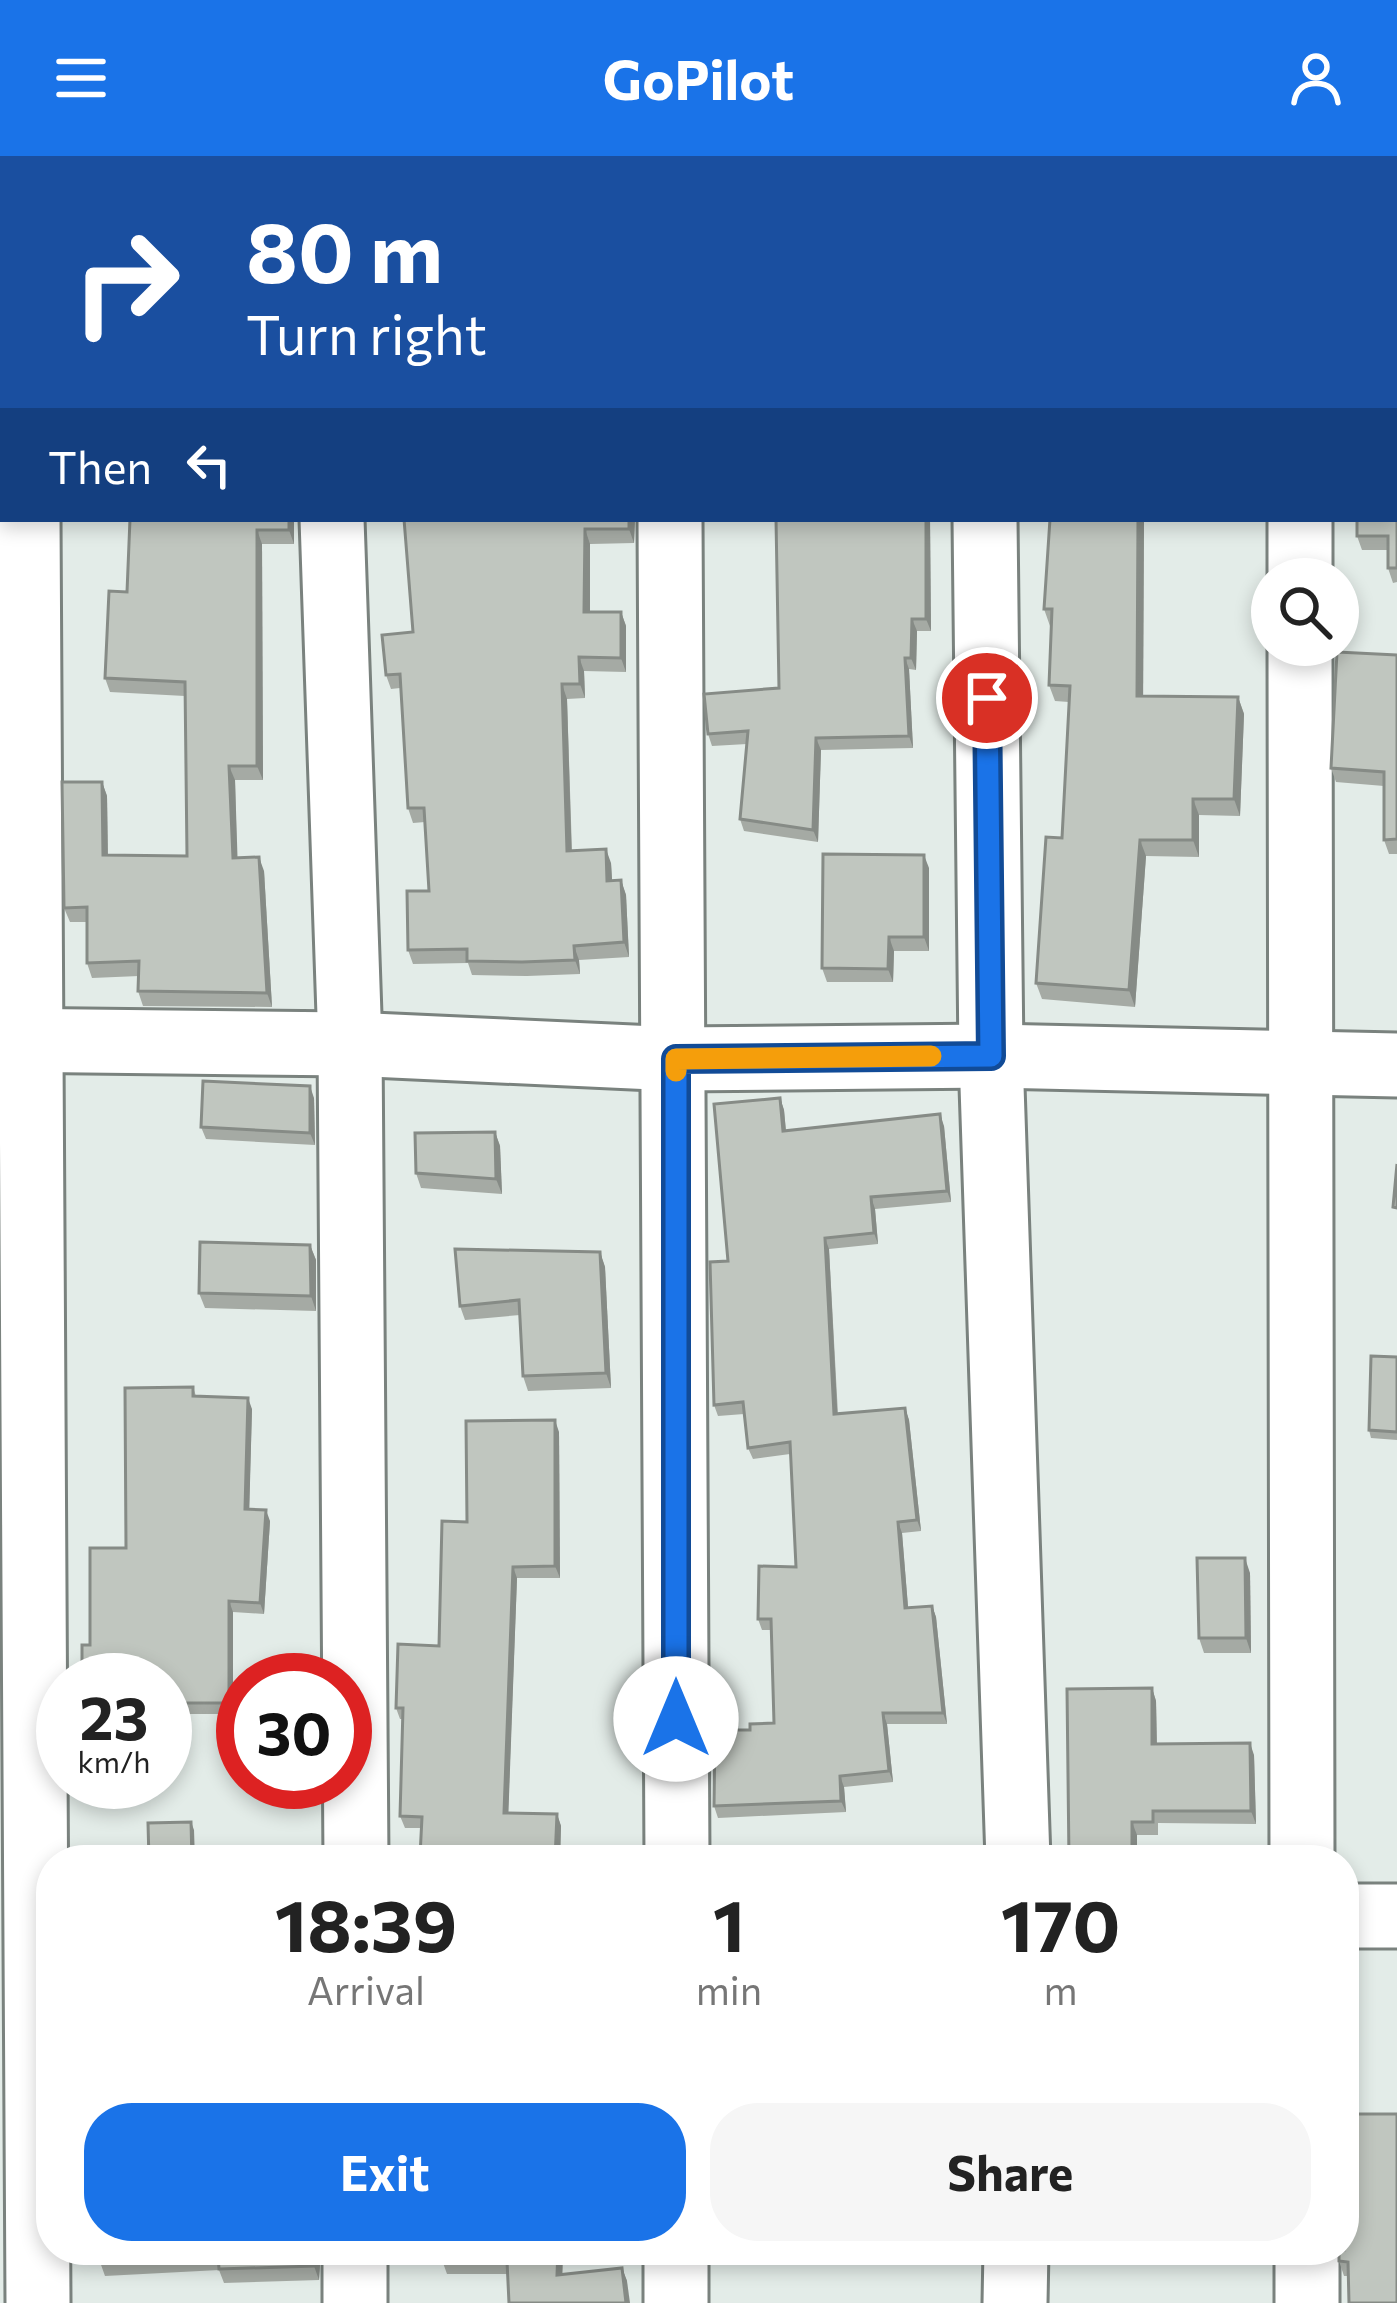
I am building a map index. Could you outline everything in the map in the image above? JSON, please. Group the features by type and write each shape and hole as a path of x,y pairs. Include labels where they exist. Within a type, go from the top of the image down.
{"street":[{"path":"28,522 15,1039 36,2225"},
{"path":"332,522 350,1044 356,1845"},
{"path":"670,522 677,1845"},
{"path":"985,522 991,1056 1017,1845"},
{"path":"1300,522 1300,558"},
{"path":"1300,666 1302,1845"},
{"path":"15,1039 350,1044 676,1059 991,1056 1397,1065"},
{"path":"1359,1916 1397,1916"},
{"path":"37,2265 38,2303"},
{"path":"355,2303 356,2265"},
{"path":"676,2265 676,2303"},
{"path":"1015,2303 1016,2265"},
{"path":"1307,2265 1307,2303"}],"building":[{"path":"130,522 289,522 289,530 257,530 257,766 229,766 233,858 259,857 267,993 138,991 139,961 87,963 87,907 64,908 62,782 102,782 103,855 187,856 185,682 105,678 109,591 127,592"},
{"path":"404,522 629,522 629,529 585,529 584,612 621,612 621,658 579,657 580,684 562,684 567,851 606,849 607,881 621,880 624,942 574,946 575,960 522,962 467,961 467,949 408,950 407,891 429,891 424,808 408,808 400,674 386,675 382,635 413,632"},
{"path":"776,522 926,522 926,619 912,619 911,658 905,658 909,736 816,738 813,830 740,819 748,731 708,734 704,694 779,688"},
{"path":"1050,522 1138,522 1137,696 1238,697 1234,799 1193,799 1193,840 1140,840 1129,990 1036,983 1046,837 1062,838 1070,686 1049,685 1052,609 1044,609"},
{"path":"1357,522 1397,522 1397,568 1388,568 1388,536 1357,536"},
{"path":"1359,653 1397,655 1397,839 1384,840 1384,772 1331,768 1336,666 1359,666"},
{"path":"823,854 924,855 924,937 889,937 888,969 822,968"},
{"path":"203,1081 310,1086 310,1133 201,1127"},
{"path":"780,1098 783,1131 940,1114 947,1191 871,1197 874,1233 825,1238 834,1414 905,1408 917,1520 898,1522 905,1608 932,1606 943,1713 883,1713 889,1771 840,1776 841,1801 714,1806 715,1730 750,1730 750,1724 774,1723 771,1619 758,1619 759,1566 796,1567 790,1442 748,1448 743,1402 714,1405 710,1262 728,1261 714,1104"},
{"path":"495,1132 496,1179 416,1173 415,1133"},
{"path":"200,1242 310,1245 311,1296 199,1293"},
{"path":"455,1249 600,1252 606,1373 523,1376 519,1300 460,1306"},
{"path":"1371,1356 1397,1357 1397,1432 1369,1430"},
{"path":"193,1387 193,1396 248,1398 245,1509 266,1510 260,1603 229,1601 229,1653 216,1653 216,1703 192,1703 192,1653 82,1653 82,1645 90,1645 90,1548 126,1548 125,1388"},
{"path":"555,1420 555,1566 513,1567 504,1813 557,1814 556,1845 421,1845 422,1817 400,1816 403,1708 396,1708 398,1644 439,1646 442,1521 467,1522 466,1421"},
{"path":"1197,1558 1245,1558 1246,1638 1199,1638"},
{"path":"1152,1688 1152,1744 1250,1743 1251,1811 1153,1811 1153,1822 1132,1822 1132,1845 1069,1845 1067,1689"},
{"path":"191,1822 192,1845 149,1845 148,1823"},
{"path":"1359,2114 1397,2114 1397,2303 1349,2303 1348,2265 1359,2265"},
{"path":"219,2265 314,2265 314,2266 219,2269"},
{"path":"507,2265 557,2265 557,2275 622,2268 626,2303 509,2303"}],"slow traffic":[{"path":"676,1071 676,1059 931,1056"}],"route":[{"path":"676,1719 676,1059 991,1056 987,698"}]}
